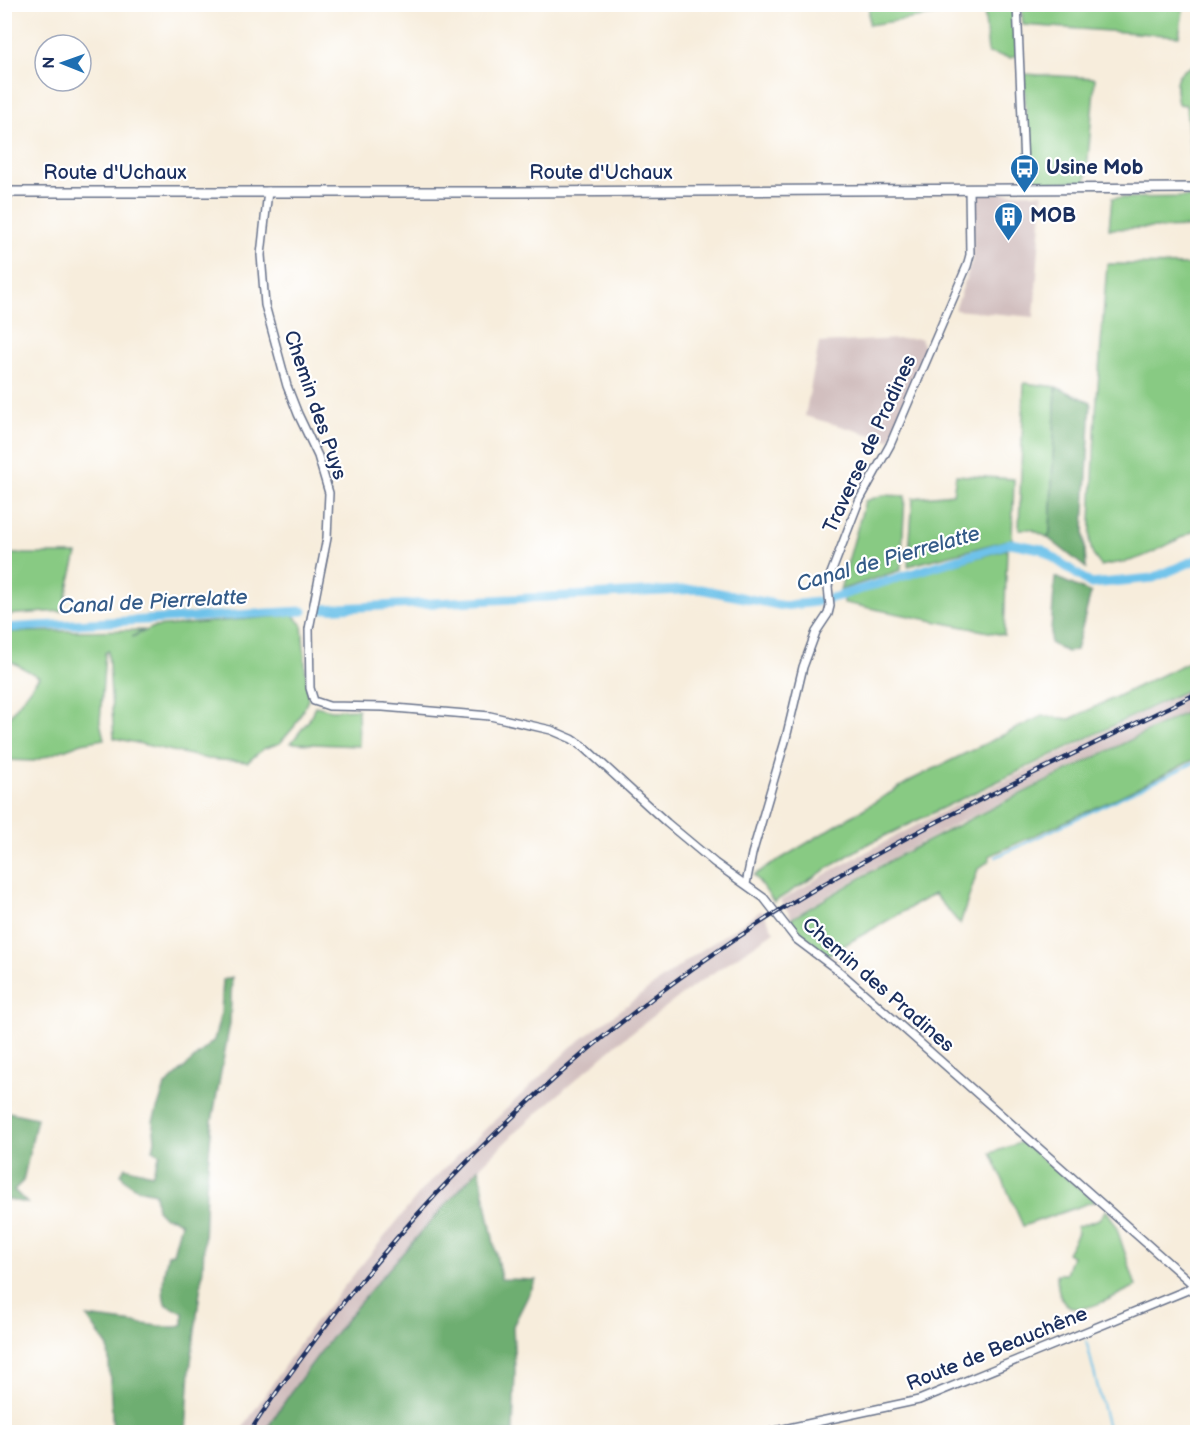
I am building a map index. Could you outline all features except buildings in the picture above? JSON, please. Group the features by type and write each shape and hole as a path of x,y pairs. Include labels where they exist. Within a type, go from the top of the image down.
{"main road":[{"name":"Route d'Uchaux","path":"4,192 1197,188"}],"street":[{"path":"1017,4 1025,188"},
{"name":"Traverse de Pradines","path":"746,884 752,854 786,738 803,667 816,632 828,614 830,576 859,501 890,445 967,266 970,255 969,189"},
{"name":"Chemin des Puys","path":"268,191 261,255 265,305 287,386 318,456 329,493 327,538 309,629 310,688 314,700"},
{"name":"Chemin des Pradines","path":"314,700 329,706 383,707 490,716 551,730 584,747 667,824 770,904 796,939 826,960 1196,1285"},
{"name":"Route de Beauchêne","path":"770,1432 919,1400 1196,1285"}],"shaded area":[{"path":"974,193 1043,193 1034,317 955,310 972,261"},
{"path":"921,338 926,357 890,440 805,416 819,343"},
{"path":"1197,686 1197,706 958,823 881,864 790,918 790,914 780,901 926,820"},
{"path":"762,910 774,932 698,983 619,1042 520,1128 479,1168 366,1297 311,1365 265,1432 240,1432 308,1331 424,1188 571,1047 693,956"}],"green space":[{"path":"1021,4 1184,5 1179,36 1023,25"},
{"path":"869,5 1013,5 1017,55 1011,58 988,53 984,8 869,25"},
{"path":"1197,64 1198,178 1193,178 1186,105 1178,104 1176,83 1183,70"},
{"path":"1024,74 1095,78 1086,181 1029,184"},
{"path":"1197,197 1197,227 1109,229 1112,198"},
{"path":"1107,264 1197,265 1198,529 1142,557 1101,566 1093,555 1090,544 1096,412"},
{"path":"1024,383 1056,387 1050,533 1047,537 1031,529 1019,529"},
{"path":"1056,387 1091,402 1084,529 1086,568 1047,537 1050,533"},
{"path":"956,475 1014,479 1012,539 908,566 913,498 953,494"},
{"path":"883,495 905,496 901,570 840,590 865,501"},
{"path":"1007,549 1004,635 844,603 844,596"},
{"path":"5,554 77,554 62,611 5,615"},
{"path":"1055,577 1091,593 1076,650 1067,652 1050,643"},
{"path":"293,615 302,624 308,700 294,727 280,743 263,749 248,762 208,759 114,738 108,651 105,653 100,722 104,739 82,743 34,761 5,760 5,722 39,677 5,658 5,632 143,630 132,637 154,627"},
{"path":"1197,658 1197,685 862,847 774,902 754,875 913,779 1042,716 1070,719"},
{"path":"315,706 332,710 358,709 359,746 291,743 309,720"},
{"path":"1197,707 1197,758 1113,800 989,856 990,860 978,869 960,924 934,894 827,955 796,933 789,920 893,859"},
{"path":"232,977 230,1023 212,1121 206,1188 203,1268 190,1370 186,1432 113,1432 108,1347 87,1317 167,1327 177,1327 183,1324 183,1313 165,1304 163,1291 168,1254 173,1253 181,1223 173,1218 164,1217 157,1210 155,1193 131,1185 121,1174 125,1167 152,1174 160,1154 153,1150 155,1140 153,1121 165,1086 214,1040 221,1013 223,980"},
{"path":"4,1111 37,1118 23,1181 14,1190 27,1203 5,1199"},
{"path":"1022,1142 1095,1201 1023,1226 991,1153"},
{"path":"479,1168 501,1279 536,1280 513,1326 515,1370 513,1432 265,1432 313,1362 339,1329 394,1263"},
{"path":"1106,1210 1115,1223 1136,1286 1097,1304 1085,1308 1074,1308 1065,1303 1059,1292 1057,1274 1066,1274 1072,1256 1067,1253 1078,1233 1076,1227 1099,1219"}],"waterway":[{"name":"Canal de Pierrelatte","path":"321,609 700,589 784,606 839,596 1011,543 1041,549 1091,584 1153,578 1198,559"},
{"name":"Canal de Pierrelatte","path":"4,628 303,611"},
{"path":"996,857 1198,761"},
{"path":"1086,1340 1109,1432"}],"railway":[{"path":"250,1432 317,1337 367,1273 421,1211 537,1094 599,1040 664,989 731,942 848,870 997,791 1198,693"}],"place":[{"name":"Usine Mob","path":"1025,194"},
{"name":"MOB","path":"1009,242"}]}
